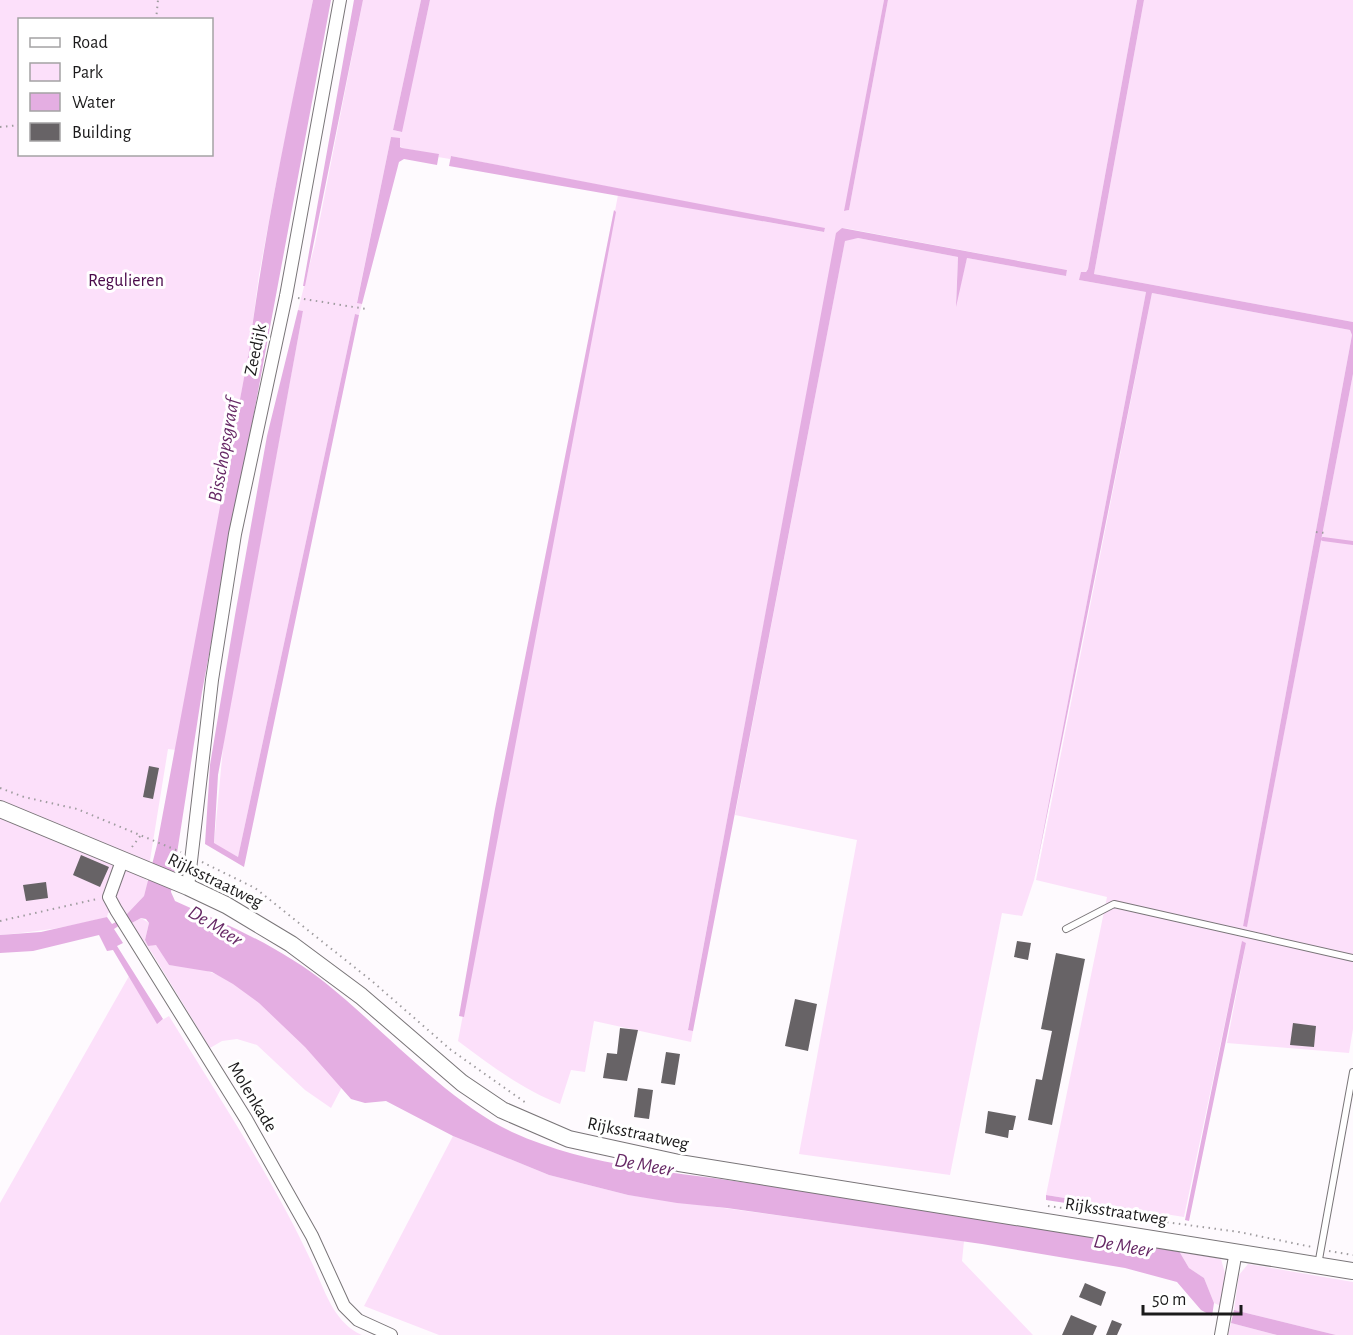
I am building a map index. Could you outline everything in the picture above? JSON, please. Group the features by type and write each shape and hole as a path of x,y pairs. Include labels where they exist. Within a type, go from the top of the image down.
{"main road":[{"name":"Rijksstraatweg","path":"0,809 182,884 226,905 291,944 361,996 478,1094 502,1110 570,1139 679,1164 1236,1251 1320,1257 1353,1271"}],"street":[{"name":"Zeedijk","path":"182,884 235,534 286,296 320,96 340,0"},
{"path":"109,897 122,861"},
{"name":"Molenkade","path":"109,897 251,1129 312,1236 344,1306 358,1320 391,1335"},
{"path":"1221,1335 1236,1251"}],"lane":[{"path":"1066,929 1114,904 1353,958"},
{"path":"1320,1257 1353,1072"}],"path":[{"path":"156,18 158,0"},
{"path":"0,127 18,125"},
{"path":"286,296 366,309"},
{"path":"1316,532 1325,533"},
{"name":"Rijksstraatweg","path":"0,788 24,797 77,809 187,855 255,888 373,982 451,1050 534,1107"},
{"path":"0,921 109,897"},
{"name":"Rijksstraatweg","path":"1039,1205 1239,1232 1320,1257 1353,1255"}],"green space":[{"name":"Regulieren","path":"0,0 313,0 259,275 249,351 176,750 168,749 150,860 143,878 148,881 144,896 126,915 123,908 108,913 107,917 41,931 0,935"},
{"path":"363,0 421,0 393,130 401,132 430,0 884,0 845,211 849,210 888,0 1137,0 1088,269 1079,280 1146,292 1034,880 1022,916 1002,913 950,1175 799,1154 857,840 735,815 845,240 858,238 958,257 956,303 967,258 1066,276 1067,270 850,229 842,228 836,237 688,1029 693,1031 691,1042 594,1021 585,1072 571,1070 560,1104 520,1084 458,1041 618,195 823,232 825,229 451,156 450,159 438,157 439,155 402,148 391,137 357,302 362,304 359,315 355,314 238,857 214,844 224,737 303,311 298,310 315,244"},
{"path":"1144,0 1353,0 1353,322 1094,274"},
{"path":"1152,293 1350,330 1352,335 1243,926 1247,926 1353,374 1353,1029 1349,1053 1227,1043 1246,943 1242,942 1184,1217 1046,1195 1107,897 1036,880"},
{"path":"141,918 149,923 145,940 148,946 156,944 169,965 200,969 227,980 263,1006 299,1039 342,1087 331,1108 305,1090 257,1045 237,1039 222,1041 210,1048 152,953 130,924"},
{"path":"129,976 157,1023 169,1016 281,1201 331,1305 344,1323 362,1335 0,1335 0,1203"},
{"path":"453,1136 549,1175 628,1195 964,1241 962,1261 1033,1335 439,1335 364,1306"},
{"path":"1179,1251 1221,1259 1226,1277 1221,1306 1214,1303 1204,1278 1189,1268"},
{"path":"1248,1264 1353,1282 1353,1335 1336,1335 1234,1310 1239,1275"},
{"path":"1231,1323 1277,1335 1228,1335"}],"water":[{"name":"De Meer","path":"313,0 331,0 202,692 171,892 175,901 274,948 310,972 349,1003 440,1084 488,1119 512,1132 573,1154 635,1167 1179,1251 1189,1268 1204,1278 1214,1303 1212,1316 1201,1310 1177,1282 1125,1268 982,1244 677,1203 628,1195 549,1175 453,1136 386,1101 365,1103 351,1099 305,1047 259,1003 212,972 169,965 156,945 148,946 145,940 149,923 146,919 141,918 130,924 126,915 144,896 157,845 249,351 286,131"},
{"path":"354,0 363,0 305,286 303,286"},
{"path":"421,0 430,0 402,132 393,130"},
{"path":"884,0 888,0 849,210 844,211"},
{"path":"1137,0 1144,0 1094,274 1353,322 1353,374 1247,927 1243,926 1352,335 1350,330 1152,293 1034,880 1146,292 1079,280 1081,272 1086,272 1088,269"},
{"path":"391,137 400,138 402,148 439,154 437,165 404,159 399,162 362,304 357,303"},
{"path":"451,156 825,228 824,232 449,166"},
{"path":"614,210 616,212 464,1017 459,1016 495,809"},
{"path":"842,228 1067,270 1066,276 967,258 956,307 958,257 858,238 845,241 693,1031 688,1030 836,233"},
{"path":"298,310 303,311 218,775 214,843 238,857 355,314 359,315 244,867 205,844 210,765 267,436"},
{"path":"107,917 112,924 118,921 120,925 114,929 123,943 117,946 163,1019 157,1024 113,950 107,951 99,935 33,951 0,953 0,935 41,932"},
{"path":"1242,941 1246,943 1189,1221 1185,1220"},
{"path":"1046,1195 1170,1215 1170,1219 1046,1200"},
{"path":"1234,1310 1336,1335 1277,1335 1231,1323"}],"building":[{"path":"149,766 159,768 153,799 143,797"},
{"path":"81,855 109,867 100,887 73,875"},
{"path":"46,882 48,898 26,901 23,885"},
{"path":"1017,941 1031,943 1028,960 1014,957"},
{"path":"1056,953 1085,959 1052,1125 1028,1120 1036,1079 1042,1080 1052,1031 1041,1029"},
{"path":"795,999 817,1004 808,1051 785,1046"},
{"path":"1293,1023 1316,1026 1314,1047 1290,1045"},
{"path":"620,1028 638,1030 627,1081 603,1078 607,1053 617,1054"},
{"path":"666,1052 680,1054 675,1085 661,1083"},
{"path":"638,1088 653,1090 649,1119 634,1117"},
{"path":"988,1111 1016,1116 1013,1130 1009,1130 1008,1138 985,1133"},
{"path":"1085,1283 1106,1292 1101,1306 1079,1297"},
{"path":"1071,1315 1097,1326 1093,1335 1062,1335"},
{"path":"1112,1320 1122,1324 1117,1335 1106,1335"}],"waterway":[{"path":"1323,539 1353,543"}],"water label":[{"name":"Bisschopsgraaf","path":"224,450"}]}
